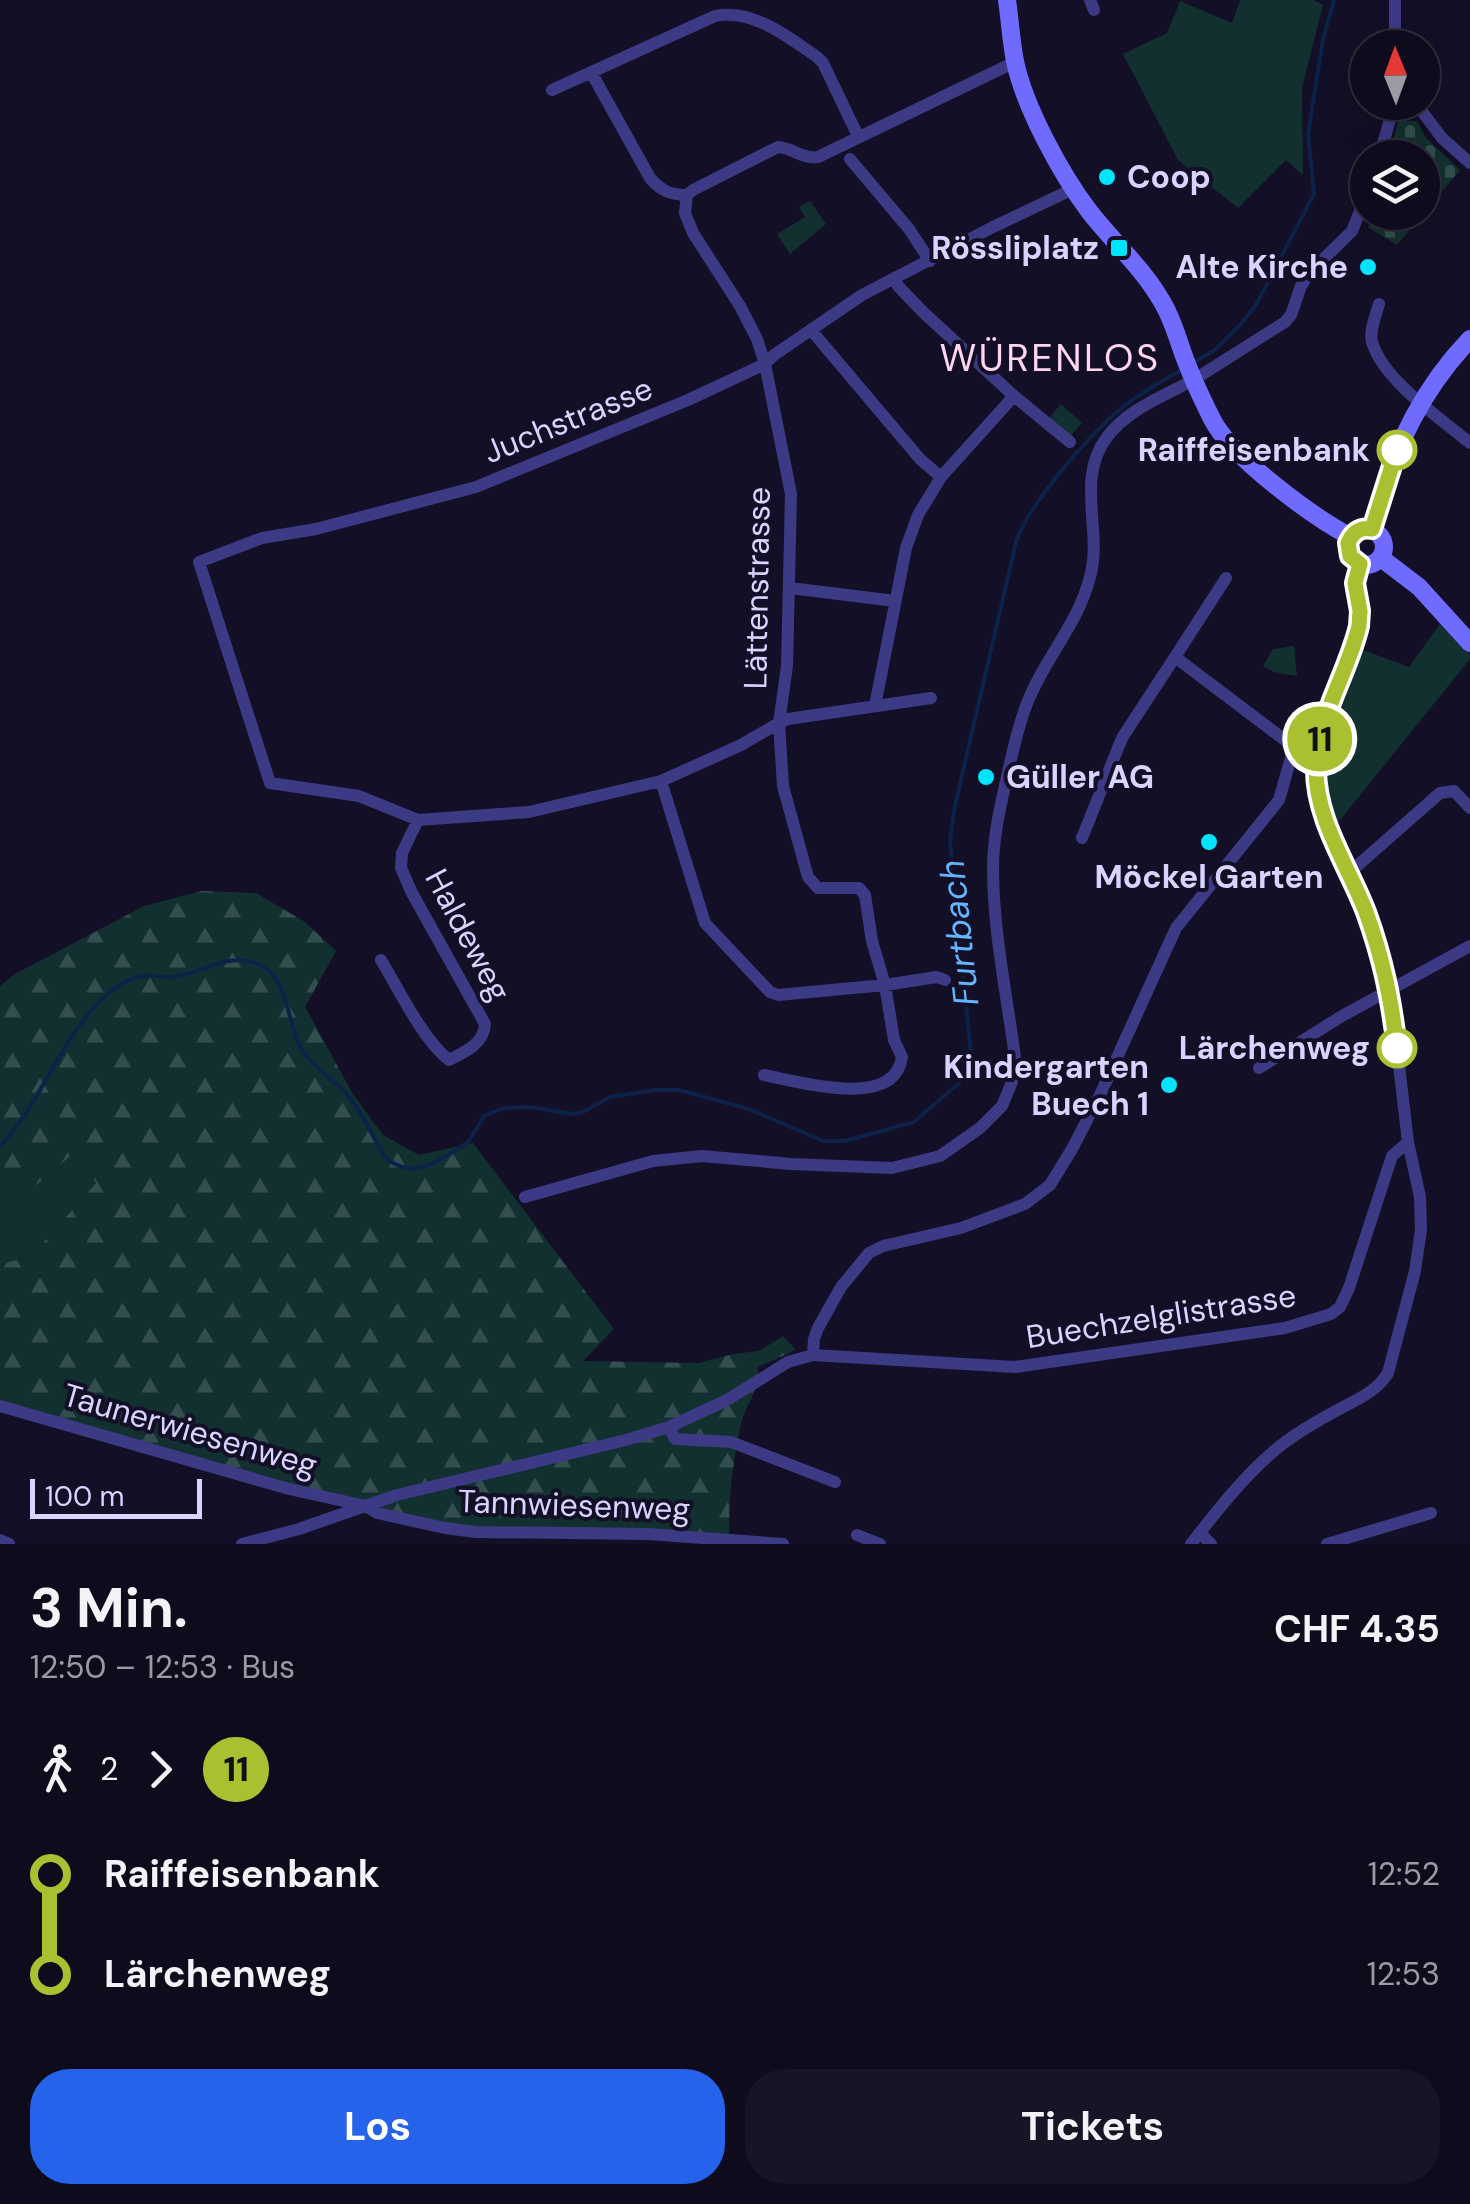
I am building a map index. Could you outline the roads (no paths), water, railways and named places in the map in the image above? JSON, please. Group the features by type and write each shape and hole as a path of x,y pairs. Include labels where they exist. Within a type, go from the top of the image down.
{"main road":[{"path":"1007,0 1015,62 1027,97 1073,189 1162,300 1214,424 1276,486 1350,537"},
{"path":"1372,529 1395,457 1420,402 1470,338"},
{"path":"1372,529 1381,536 1385,547 1375,563 1360,564 1348,550 1350,537 1360,530 1372,529"},
{"path":"1381,558 1419,587 1470,643"}],"street":[{"path":"1395,0 1395,30"},
{"path":"552,90 714,16 745,16 766,24 818,57 858,136"},
{"path":"591,72 650,178 660,190 687,195 771,150 784,148 803,157 818,158 1015,62"},
{"path":"1428,120 1470,163"},
{"path":"850,159 909,228 930,261"},
{"name":"Juchstrasse","path":"198,562 262,538 316,530 476,487 688,400 765,364 894,278 1073,189"},
{"name":"Lättenstrasse","path":"198,562 270,783 342,792 418,820 529,812 660,781 741,746 779,723 787,666 791,494 765,364 750,323 693,233 686,212 687,195"},
{"path":"525,1196 653,1162 702,1156 892,1168 940,1156 980,1128 1002,1106 1012,1082 1015,1058 994,908 995,829 1026,704 1069,629 1092,574 1091,476 1098,449 1131,415 1194,370 1285,322 1310,271 1352,230"},
{"path":"894,278 923,312 1070,442"},
{"path":"1378,304 1372,342 1390,374 1470,442"},
{"path":"811,330 920,459 942,477"},
{"path":"876,706 906,548 918,515 942,477 1014,396"},
{"path":"1211,1544 1196,1538 1274,1451 1305,1428 1376,1389 1388,1373 1415,1271 1421,1230 1420,1197 1408,1142 1390,988 1366,912 1321,807 1316,768 1318,746 1359,626 1355,583 1360,564"},
{"path":"1082,838 1122,738 1226,578"},
{"path":"790,588 896,601"},
{"path":"1175,657 1294,747"},
{"path":"764,1075 853,1090 884,1082 898,1070 902,1057 894,1040 865,895 859,888 818,888 808,877 784,786 779,723 932,698"},
{"path":"1294,747 1304,743 1318,746"},
{"path":"813,1355 818,1328 841,1287 869,1254 882,1246 961,1228 1025,1204 1050,1185 1100,1095 1176,928 1280,800 1294,747"},
{"path":"660,781 705,922 770,992 778,995 945,980"},
{"path":"1349,873 1440,792 1454,791 1470,808"},
{"name":"Haldeweg","path":"381,960 444,1057 449,1060 480,1041 485,1024 402,868 402,853 418,820"},
{"path":"1259,1068 1390,988 1470,946"},
{"name":"Buechzelglistrasse","path":"242,1544 300,1529 397,1495 669,1428 727,1400 788,1362 813,1355 1015,1368 1285,1328 1331,1314 1340,1307 1349,1288 1392,1156 1408,1142"},
{"name":"Taunerwiesenweg","path":"0,1406 289,1490 366,1506"},
{"path":"669,1428 675,1440 681,1442 732,1442 835,1482"},
{"name":"Tannwiesenweg","path":"366,1506 387,1516 476,1532 649,1534 783,1544"},
{"path":"1327,1544 1370,1538 1431,1513"},
{"path":"857,1535 880,1544"},
{"path":"0,1540 9,1544"}],"waterway":[{"name":"Furtbach","path":"1191,364 1215,350 1257,303 1314,194 1308,134 1323,40 1334,0"},
{"name":"Furtbach","path":"0,1146 28,1110 75,1031 109,993 140,977 175,977 235,960 256,963 275,978 306,1055 349,1097 384,1156 406,1168 427,1166 448,1155 469,1141 484,1116 503,1108 531,1107 572,1114 610,1097 655,1090 679,1090 749,1109 823,1141 845,1141 914,1122 959,1083 971,1055 950,841 1016,542 1047,489 1094,434 1130,402 1183,369"}],"place":[{"name":"Coop","path":"1107,177"},
{"name":"Rössliplatz","path":"1119,248"},
{"name":"Alte Kirche","path":"1368,267"},
{"name":"Raiffeisenbank","path":"1397,450"},
{"name":"Güller AG","path":"986,777"},
{"name":"Möckel Garten","path":"1209,842"},
{"name":"Lärchenweg","path":"1397,1048"},
{"name":"Kindergarten Buech 1","path":"1169,1085"}],"district":[{"name":"WÜRENLOS","path":"1050,358"}]}
